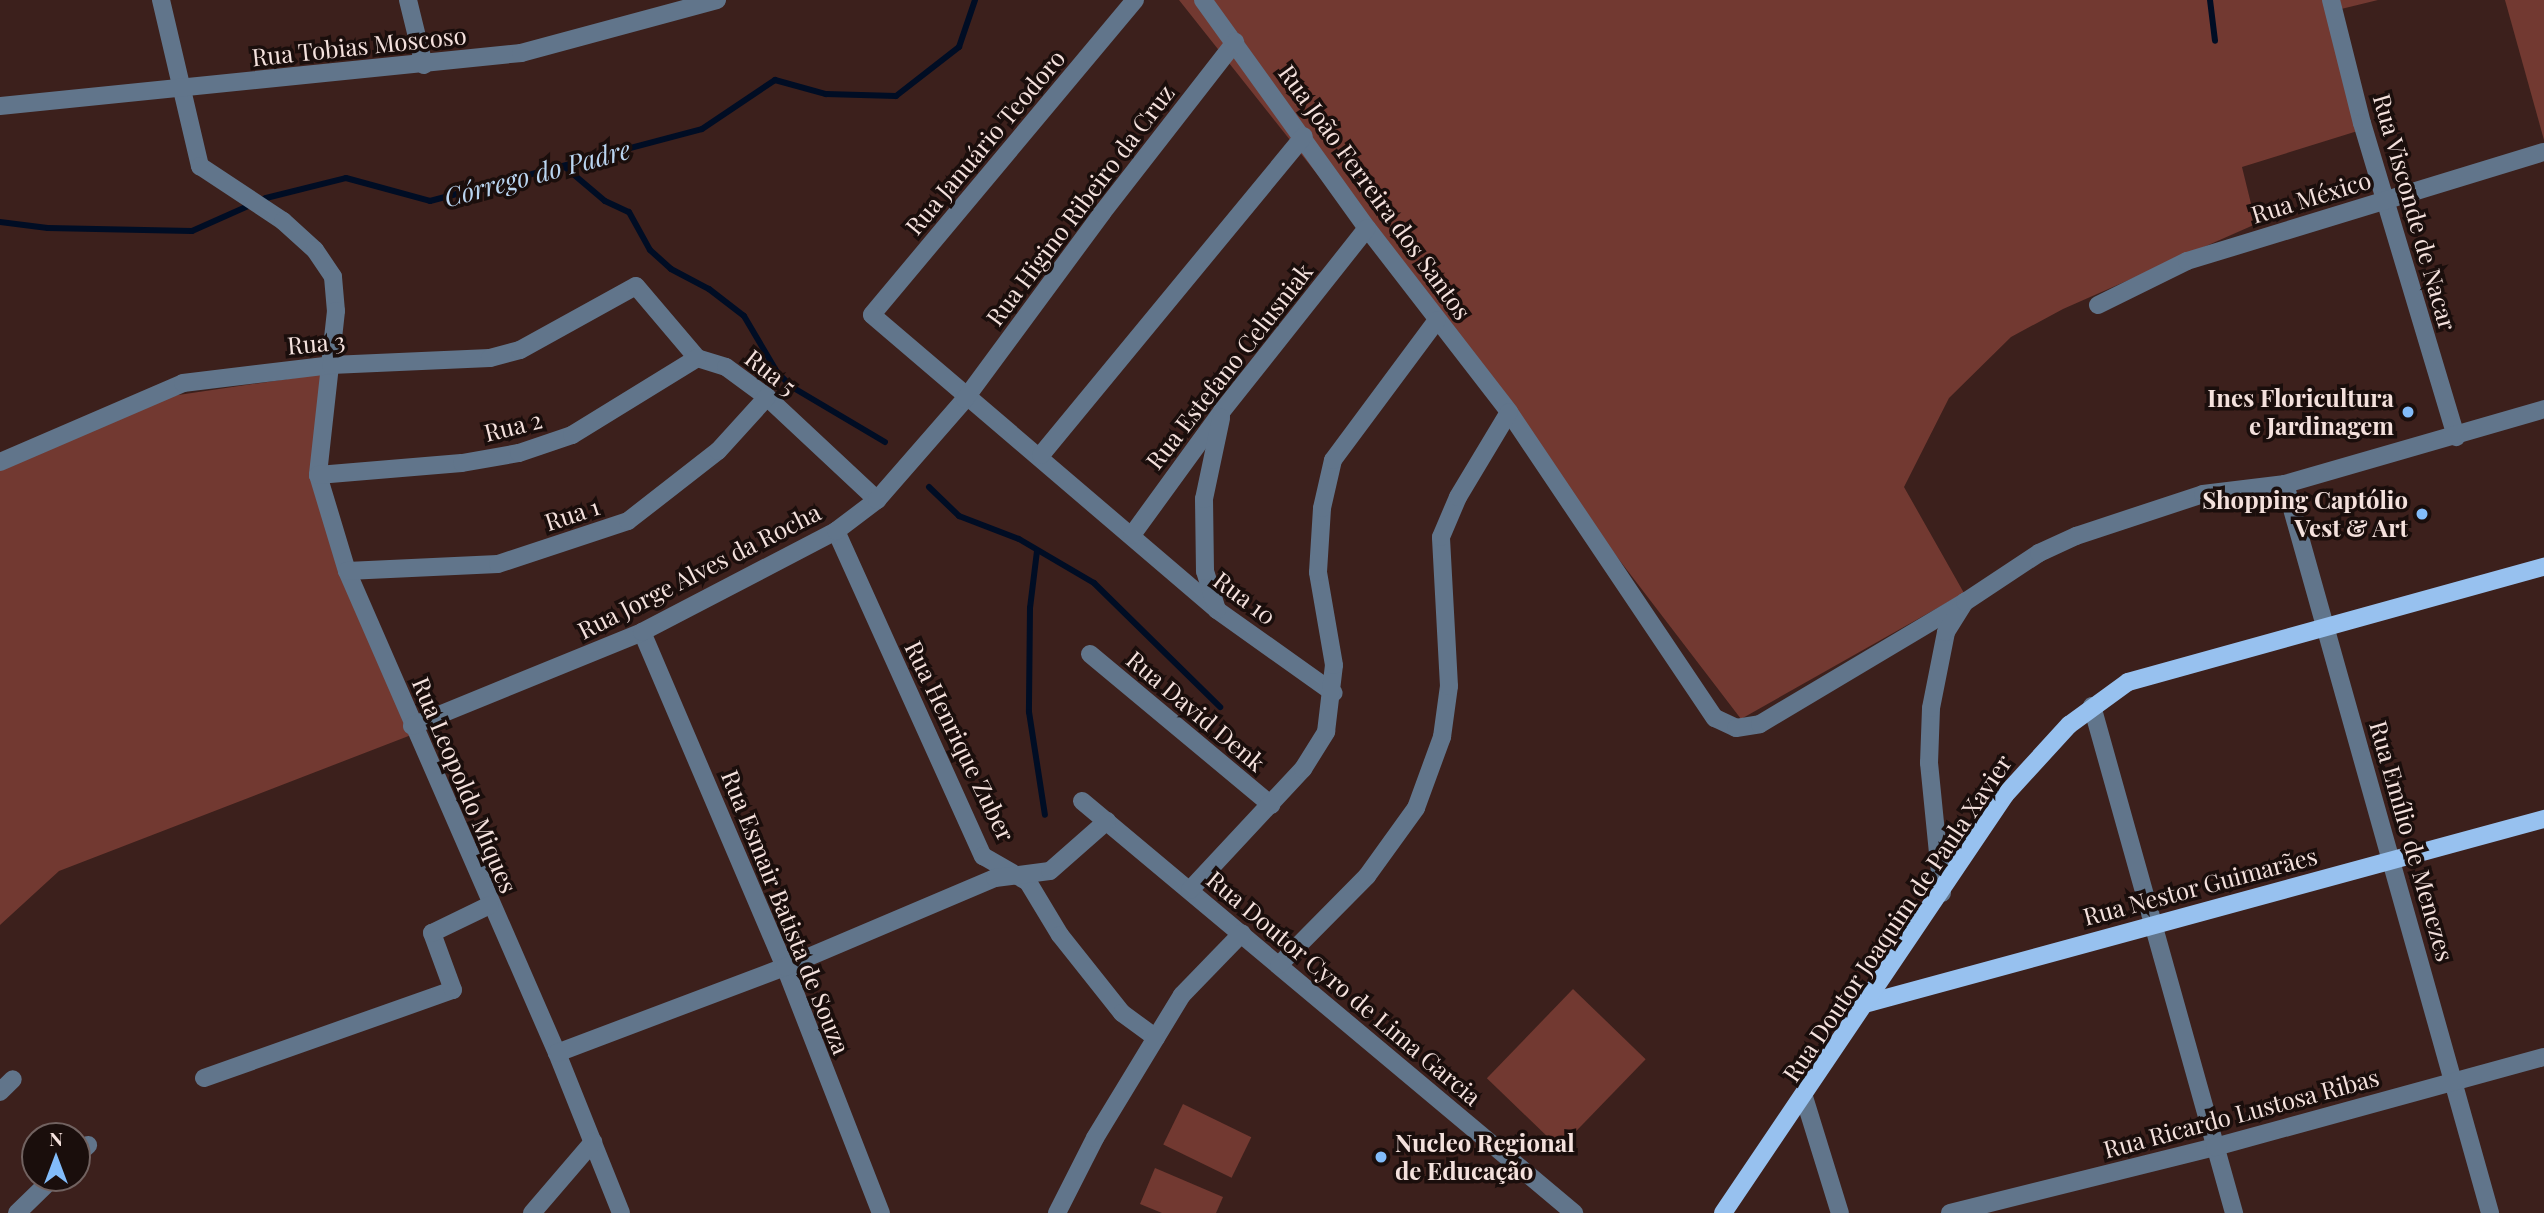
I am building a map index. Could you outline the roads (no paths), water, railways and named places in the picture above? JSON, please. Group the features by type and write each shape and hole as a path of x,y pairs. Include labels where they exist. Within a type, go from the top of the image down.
{"main road":[{"name":"Rua Doutor Joaquim de Paula Xavier","path":"1723,1213 1868,1003 2005,795 2045,746 2092,706 2128,682 2544,567"},
{"name":"Rua Nestor Guimarães","path":"1868,1003 2544,818"}],"street":[{"name":"Rua Leopoldo Miques","path":"160,0 179,90 200,166 225,187 283,221 320,256 333,277 336,311 318,475 347,571 490,905 557,1052 621,1213"},
{"path":"408,0 424,65"},
{"name":"Rua Tobias Moscoso","path":"0,106 179,90 521,53 717,0"},
{"name":"Rua Januário Teodoro","path":"872,315 1135,0"},
{"name":"Rua João Ferreira dos Santos","path":"1203,0 1304,136 1367,228 1509,412 1715,718 1736,728 1760,724 1965,602"},
{"name":"Rua Visconde de Nacar","path":"2331,0 2384,199 2456,437"},
{"name":"Rua Higino Ribeiro da Cruz","path":"965,399 1102,212 1235,42"},
{"path":"1041,456 1304,136"},
{"name":"Rua México","path":"2098,305 2187,261 2544,152"},
{"name":"Rua Estefano Celusniak","path":"1132,535 1222,411 1367,228"},
{"name":"Rua 3","path":"0,462 183,383 331,365 500,355 520,350 636,286"},
{"name":"Rua 5","path":"636,286 698,358 726,367 767,397 877,500"},
{"name":"Rua 10","path":"872,315 965,399 1041,456 1217,610 1334,692"},
{"path":"1190,890 1303,769 1325,732 1334,692 1334,665 1318,572 1322,508 1333,460 1437,320"},
{"name":"Rua 2","path":"318,475 462,463 519,453 572,435 698,358"},
{"name":"Rua 1","path":"347,571 498,564 628,521 718,451 767,397"},
{"name":"Rua Jorge Alves da Rocha","path":"412,726 642,632 836,531 877,500 965,399"},
{"path":"1942,893 1929,763 1931,708 1946,632 1965,602 2039,553 2076,536 2203,494 2285,484 2456,437 2544,408"},
{"path":"1217,610 1205,570 1204,499 1222,411"},
{"path":"1279,965 1367,876 1416,808 1442,737 1450,686 1441,537 1458,497 1509,412"},
{"name":"Rua Emílio de Menezes","path":"2285,484 2490,1213"},
{"name":"Rua Henrique Zuber","path":"836,531 983,856 1028,881 1060,935 1122,1013 1156,1038"},
{"name":"Rua Esmair Batista de Souza","path":"642,632 785,967 881,1213"},
{"name":"Rua David Denk","path":"1090,654 1271,805"},
{"path":"2092,706 2234,1213"},
{"name":"Rua Doutor Cyro de Lima Garcia","path":"1082,801 1574,1213"},
{"path":"557,1052 785,967 995,878 1050,871 1107,821"},
{"path":"204,1078 453,990 432,933 490,905"},
{"path":"1057,1213 1095,1138 1182,995 1242,933"},
{"name":"Rua Ricardo Lustosa Ribas","path":"1950,1213 2215,1147 2544,1056"},
{"path":"1804,1097 1840,1213"},
{"path":"532,1213 593,1142"},
{"path":"16,1213 38,1192"}],"waterway":[{"name":"Córrego do Padre","path":"0,222 48,228 192,231 266,198 346,178 430,201 702,129 775,80 826,94 896,96 959,47 975,0"},
{"path":"2210,0 2215,41"},
{"path":"566,168 605,201 629,212 650,250 671,269 709,289 744,316 777,372 792,387 885,442"},
{"path":"929,487 959,516 1019,539 1094,583 1220,707"},
{"path":"1037,551 1030,608 1029,712 1045,815"}],"place":[{"name":"Ines Floricultura e Jardinagem","path":"2408,412"},
{"name":"Shopping Captólio Vest & Art","path":"2422,514"},
{"name":"Nucleo Regional de Educação","path":"1381,1157"}]}
